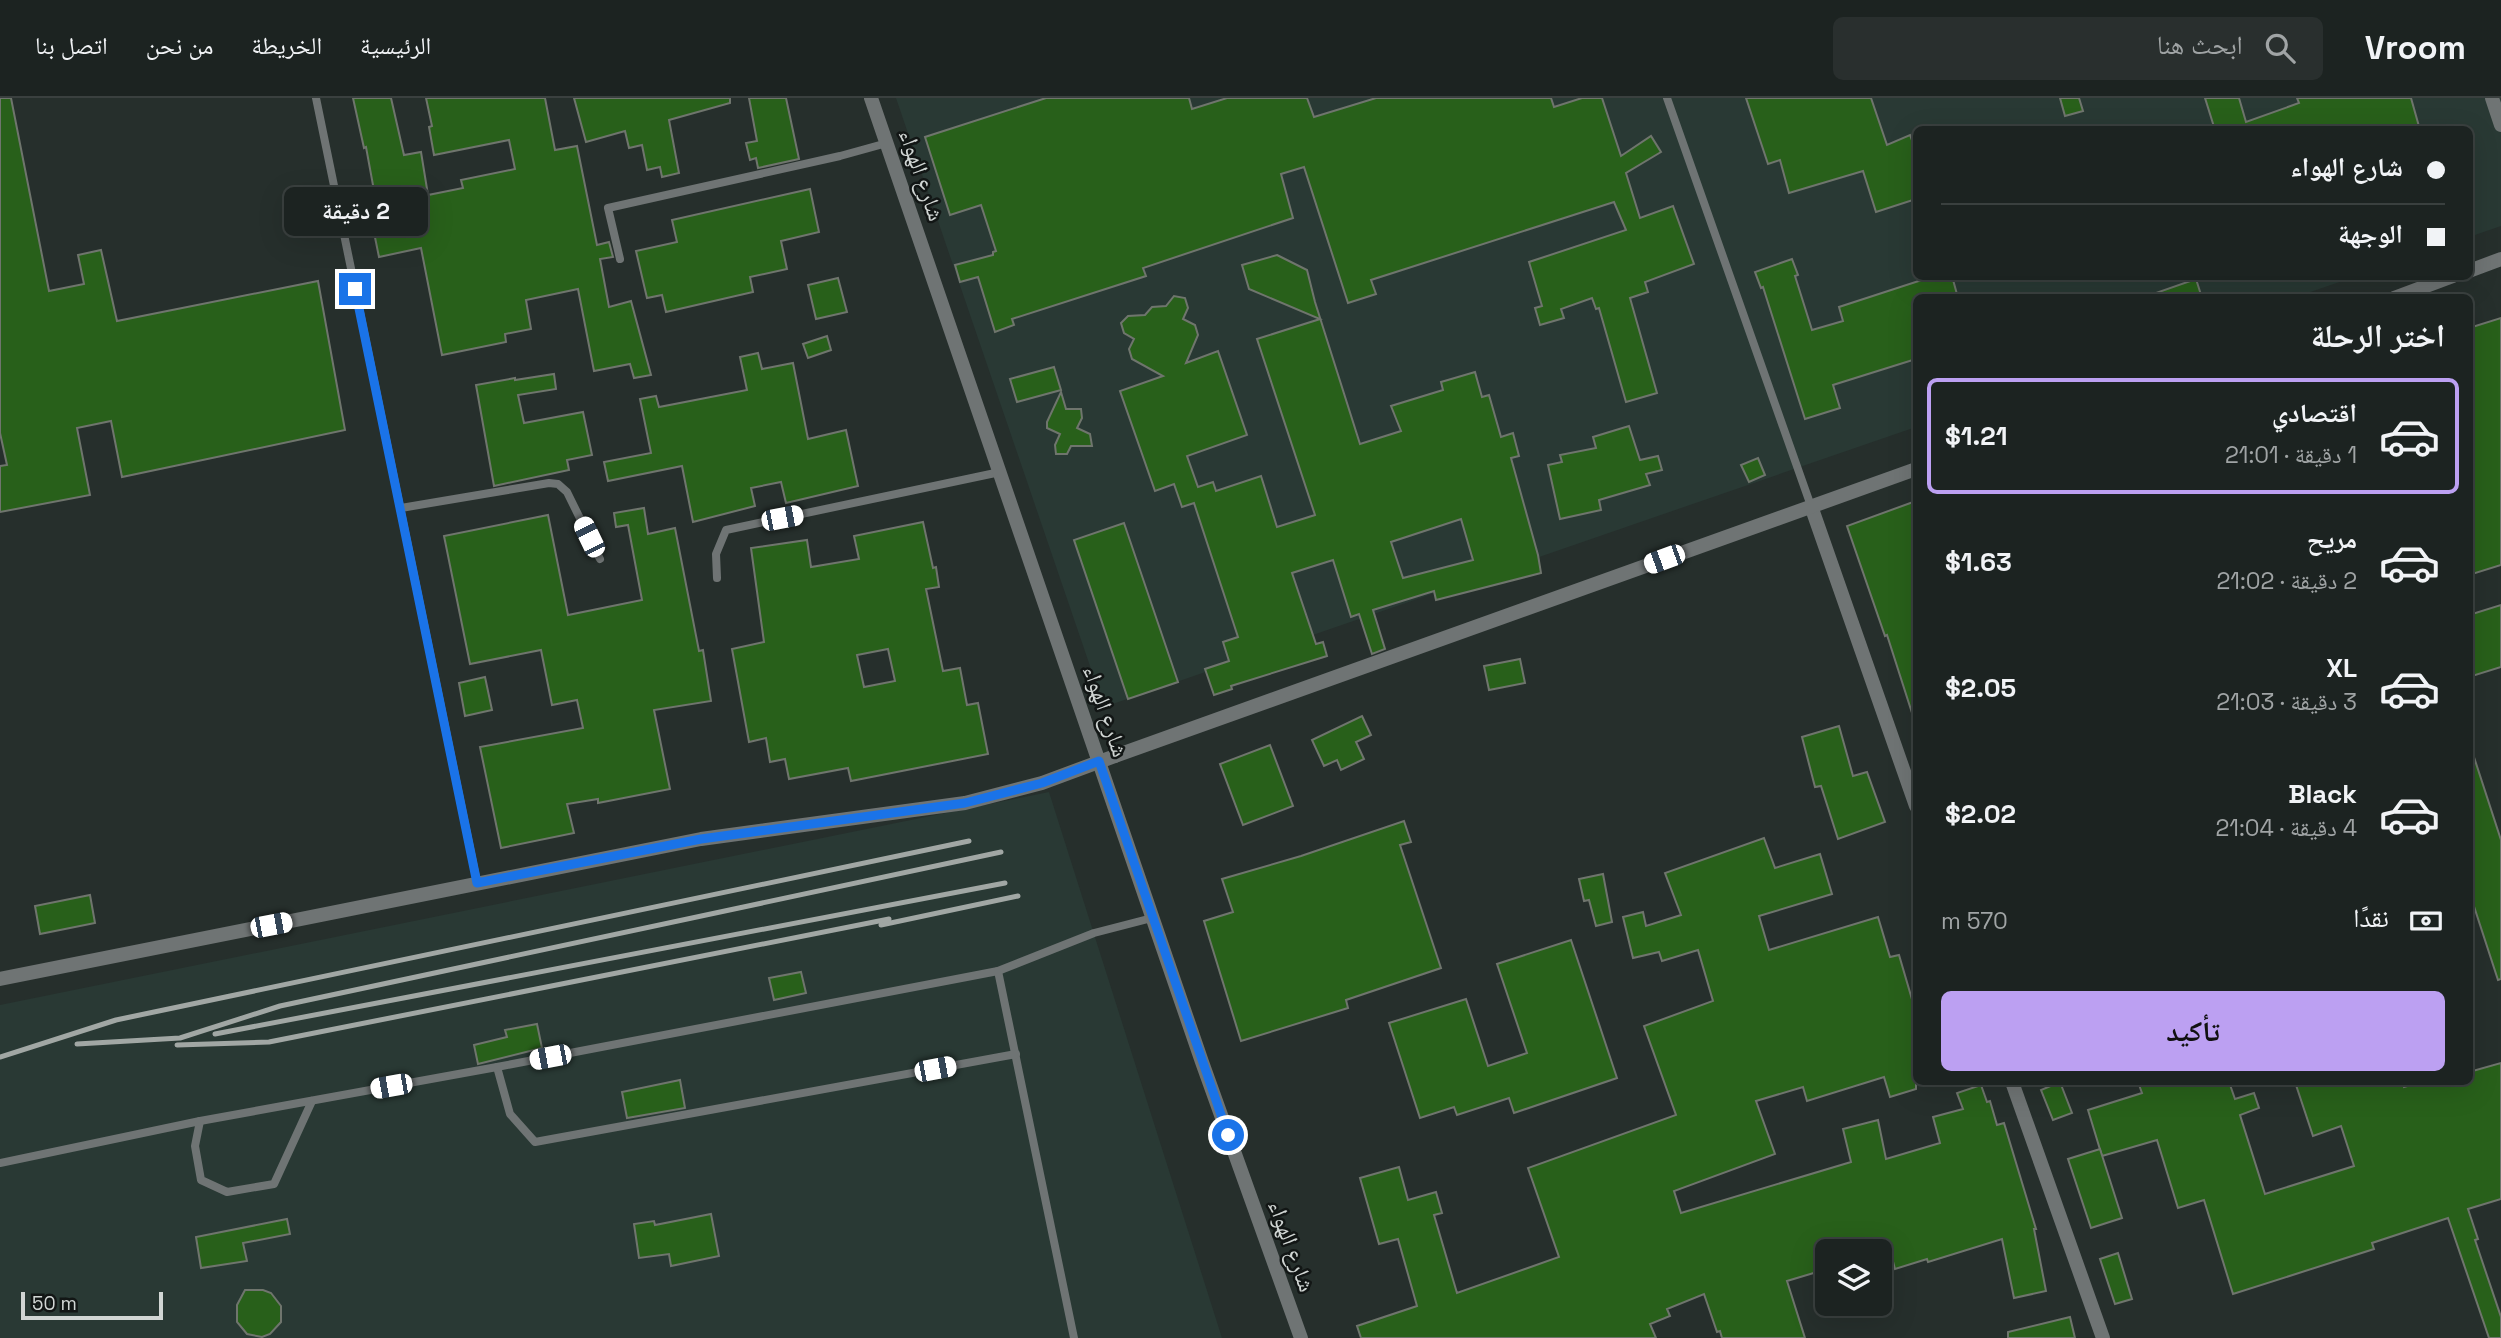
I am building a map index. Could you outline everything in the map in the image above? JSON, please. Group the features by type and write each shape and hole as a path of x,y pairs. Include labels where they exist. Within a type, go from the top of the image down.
{"street":[{"name":"شارع الهواء","path":"871,98 1152,918 1301,1338"},
{"path":"2492,98 2501,125"},
{"path":"2473,270 2501,259"},
{"path":"2405,294 2442,280"},
{"path":"0,979 701,839 965,803 1042,783 1913,470"},
{"path":"1811,506 1913,797"},
{"path":"2013,1085 2103,1338"}],"lane":[{"path":"316,98 477,883"},
{"path":"1667,98 1811,506"},
{"path":"620,259 608,208 887,143"},
{"path":"717,579 716,554 726,530 1000,472"},
{"path":"401,508 549,483 558,484 567,492 600,559"},
{"path":"0,1163 200,1121 998,971 1094,933 1152,918"},
{"path":"998,971 1074,1338"},
{"path":"497,1067 510,1114 535,1142 1016,1054"},
{"path":"200,1121 195,1146 201,1180 227,1192 274,1184 312,1101"}],"shaded area":[{"path":"896,98 2501,98 2501,226 2473,236 2473,126 1913,126 1913,280 2345,280 2305,294 1913,294 1913,428 1104,707"},
{"path":"1049,792 1222,1338 0,1338 0,1005"}],"building":[{"path":"0,98 11,98 49,291 84,284 78,255 101,250 117,321 318,281 345,430 122,477 111,421 77,428 90,495 0,512 0,466 7,465 0,433"},
{"path":"353,98 391,98 404,155 421,152 428,195 463,188 461,180 515,169 509,140 434,155 426,98 545,98 555,150 577,146 597,245 609,242 613,257 600,259 609,307 631,301 651,375 634,378 630,364 594,371 578,289 526,300 531,329 505,334 506,342 442,355 421,248 379,257 367,198 375,196"},
{"path":"574,98 730,98 730,103 669,120 679,173 662,177 660,167 647,170 642,145 629,148 625,131 586,142"},
{"path":"749,98 786,98 799,159 758,168 756,158 750,160 746,143 757,141"},
{"path":"1046,98 1189,98 1192,109 1227,98 1307,98 1314,117 1376,98 1551,98 1554,107 1582,98 1602,98 1621,156 1651,136 1661,152 1626,173 1640,218 1673,206 1694,264 1645,282 1648,292 1630,298 1657,393 1626,402 1599,308 1596,309 1592,298 1561,309 1564,318 1540,325 1535,308 1542,306 1529,262 1626,230 1614,202 1371,280 1376,294 1348,303 1304,167 1281,174 1293,218 1143,268 1146,276 1012,319 1014,325 995,332 978,277 960,282 955,265 993,255 996,251 981,205 950,215 925,137"},
{"path":"1746,98 1871,98 1887,145 1910,135 1913,143 1913,200 1876,212 1863,171 1789,193 1780,160 1768,164"},
{"path":"2060,98 2079,98 2083,111 2065,116"},
{"path":"2205,98 2239,98 2246,122 2299,103 2297,98 2411,98 2419,126 2214,126"},
{"path":"810,189 819,232 781,241 787,269 750,277 753,292 666,312 662,295 647,298 636,251 677,242 672,220"},
{"path":"1277,255 1307,270 1360,444 1401,431 1391,406 1443,390 1441,382 1475,372 1482,397 1489,395 1501,437 1513,433 1519,456 1511,458 1541,573 1436,600 1434,591 1373,610 1385,649 1372,654 1359,614 1351,617 1333,560 1292,573 1316,644 1323,642 1327,656 1231,686 1232,689 1214,695 1205,669 1229,661 1223,642 1238,637 1194,503 1182,507 1174,484 1155,491 1120,391 1163,376 1132,359 1129,349 1134,339 1124,333 1121,323 1128,316 1145,315 1152,307 1166,306 1174,296 1185,298 1188,308 1183,319 1195,325 1198,335 1186,363 1218,351 1247,435 1187,456 1198,487 1213,482 1216,491 1261,476 1277,527 1315,515 1257,339 1320,319 1249,289 1242,265","holes":["1461,519 1473,560 1403,578 1391,542"]},
{"path":"1792,259 1812,330 1843,321 1839,307 1922,280 1953,280 1957,294 1913,294 1913,360 1833,385 1840,408 1805,419 1763,287 1761,288 1755,272"},
{"path":"838,278 847,312 816,319 808,285"},
{"path":"2196,280 2201,294 2153,294"},
{"path":"2501,318 2501,565 2473,574 2473,327"},
{"path":"827,336 831,350 808,358 803,344"},
{"path":"758,353 762,369 793,363 808,439 846,430 858,486 786,503 781,482 751,488 755,506 693,522 682,466 608,481 604,462 651,453 640,399 656,396 659,407 747,390 740,357"},
{"path":"1054,367 1061,390 1017,402 1010,379"},
{"path":"554,374 556,389 518,395 524,423 583,412 592,455 567,460 569,470 494,486 476,385"},
{"path":"1061,392 1066,409 1081,409 1082,418 1077,428 1090,434 1092,446 1071,446 1067,454 1056,454 1055,445 1060,434 1047,428 1047,422"},
{"path":"1629,426 1640,460 1658,456 1662,470 1646,474 1650,485 1599,500 1601,510 1560,519 1548,465 1562,462 1560,455 1596,448 1593,437"},
{"path":"1758,458 1765,475 1749,482 1741,465"},
{"path":"1913,502 1913,716 1887,635 1885,636 1847,526"},
{"path":"644,508 648,534 675,528 699,651 703,650 711,701 654,710 670,789 598,803 598,799 567,804 574,833 501,848 480,747 583,728 577,700 552,705 541,650 470,664 444,536 548,515 568,615 642,600 628,525 616,527 614,513"},
{"path":"923,522 939,587 926,589 943,671 960,668 967,705 978,703 988,754 851,781 848,768 789,779 785,759 770,762 766,738 749,742 732,649 764,642 751,548 807,540 811,567 859,559 854,536","holes":["888,649 895,681 864,687 857,655"]},
{"path":"1124,523 1178,682 1128,699 1074,540"},
{"path":"2501,605 2501,667 2473,676 2473,614"},
{"path":"1520,659 1525,683 1489,690 1484,666"},
{"path":"485,677 492,710 465,716 459,683"},
{"path":"1362,716 1371,735 1356,742 1364,759 1341,770 1337,760 1324,766 1312,740"},
{"path":"1839,726 1853,776 1867,772 1885,822 1838,839 1821,786 1815,787 1802,737"},
{"path":"1270,745 1293,806 1243,825 1220,764"},
{"path":"2473,754 2501,840 2501,979 2498,980 2473,903"},
{"path":"1404,821 1411,842 1400,845 1441,968 1346,1000 1348,1008 1241,1041 1204,921 1233,912 1222,879"},
{"path":"1764,838 1775,868 1820,854 1832,894 1759,916 1769,950 1878,917 1890,957 1899,955 1913,1003 1913,1085 1916,1085 1916,1089 1890,1097 1884,1077 1807,1101 1803,1087 1756,1101 1775,1154 1674,1191 1681,1213 1851,1162 1843,1129 1878,1120 1886,1159 1940,1143 1933,1117 1963,1109 1957,1093 1981,1085 1987,1102 1990,1101 1997,1125 2004,1123 2036,1229 2046,1291 2014,1298 2002,1239 1928,1262 1927,1259 1895,1269 1892,1239 1815,1239 1815,1273 1787,1281 1805,1338 1722,1338 1720,1331 1717,1332 1704,1294 1667,1309 1670,1316 1650,1324 1656,1338 1361,1338 1357,1326 1417,1306 1398,1239 1379,1244 1360,1178 1399,1167 1408,1200 1436,1192 1442,1213 1434,1215 1457,1293 1559,1257 1528,1168 1676,1115 1644,1026 1713,1001 1698,950 1662,961 1659,952 1633,958 1623,917 1643,912 1646,926 1681,915 1665,873"},
{"path":"1603,874 1612,922 1596,926 1589,900 1584,901 1579,879"},
{"path":"90,895 95,923 40,934 35,906"},
{"path":"1571,940 1617,1078 1514,1113 1509,1098 1457,1115 1454,1107 1420,1118 1389,1023 1466,999 1488,1066 1527,1053 1497,964"},
{"path":"801,972 806,993 774,1000 769,978"},
{"path":"537,1024 542,1048 478,1064 474,1045 507,1037 505,1030"},
{"path":"2501,1063 2501,1199 2468,1209 2478,1239 2475,1240 2501,1317 2501,1338 2489,1338 2448,1218 2372,1243 2374,1249 2233,1294 2204,1200 2178,1208 2157,1140 2102,1156 2088,1110 2142,1093 2139,1085 2230,1085 2235,1099 2254,1093 2259,1108 2240,1115 2265,1194 2354,1166 2341,1126 2313,1136 2296,1085 2473,1085 2473,1071"},
{"path":"680,1080 685,1108 627,1118 622,1092"},
{"path":"2061,1085 2072,1113 2053,1120 2041,1090"},
{"path":"2100,1149 2122,1218 2091,1228 2068,1159"},
{"path":"711,1214 719,1256 671,1266 669,1254 639,1258 634,1224 654,1221 655,1225"},
{"path":"287,1219 290,1234 243,1243 247,1261 201,1268 196,1237"},
{"path":"2118,1253 2132,1299 2115,1304 2100,1259"},
{"path":"245,1290 271,1293 281,1306 281,1322 270,1334 262,1337 247,1334 237,1322 237,1305"},
{"path":"2070,1317 2075,1338 2008,1338 2008,1332"}],"railway":[{"path":"0,1057 116,1020 969,841"},
{"path":"77,1044 180,1038 280,1006 1001,852"},
{"path":"215,1034 1005,883"},
{"path":"881,925 1018,896"},
{"path":"177,1045 269,1042 889,919"}],"route":[{"path":"355,289 477,883 701,839 965,803 1042,783 1099,761 1228,1135"}]}
